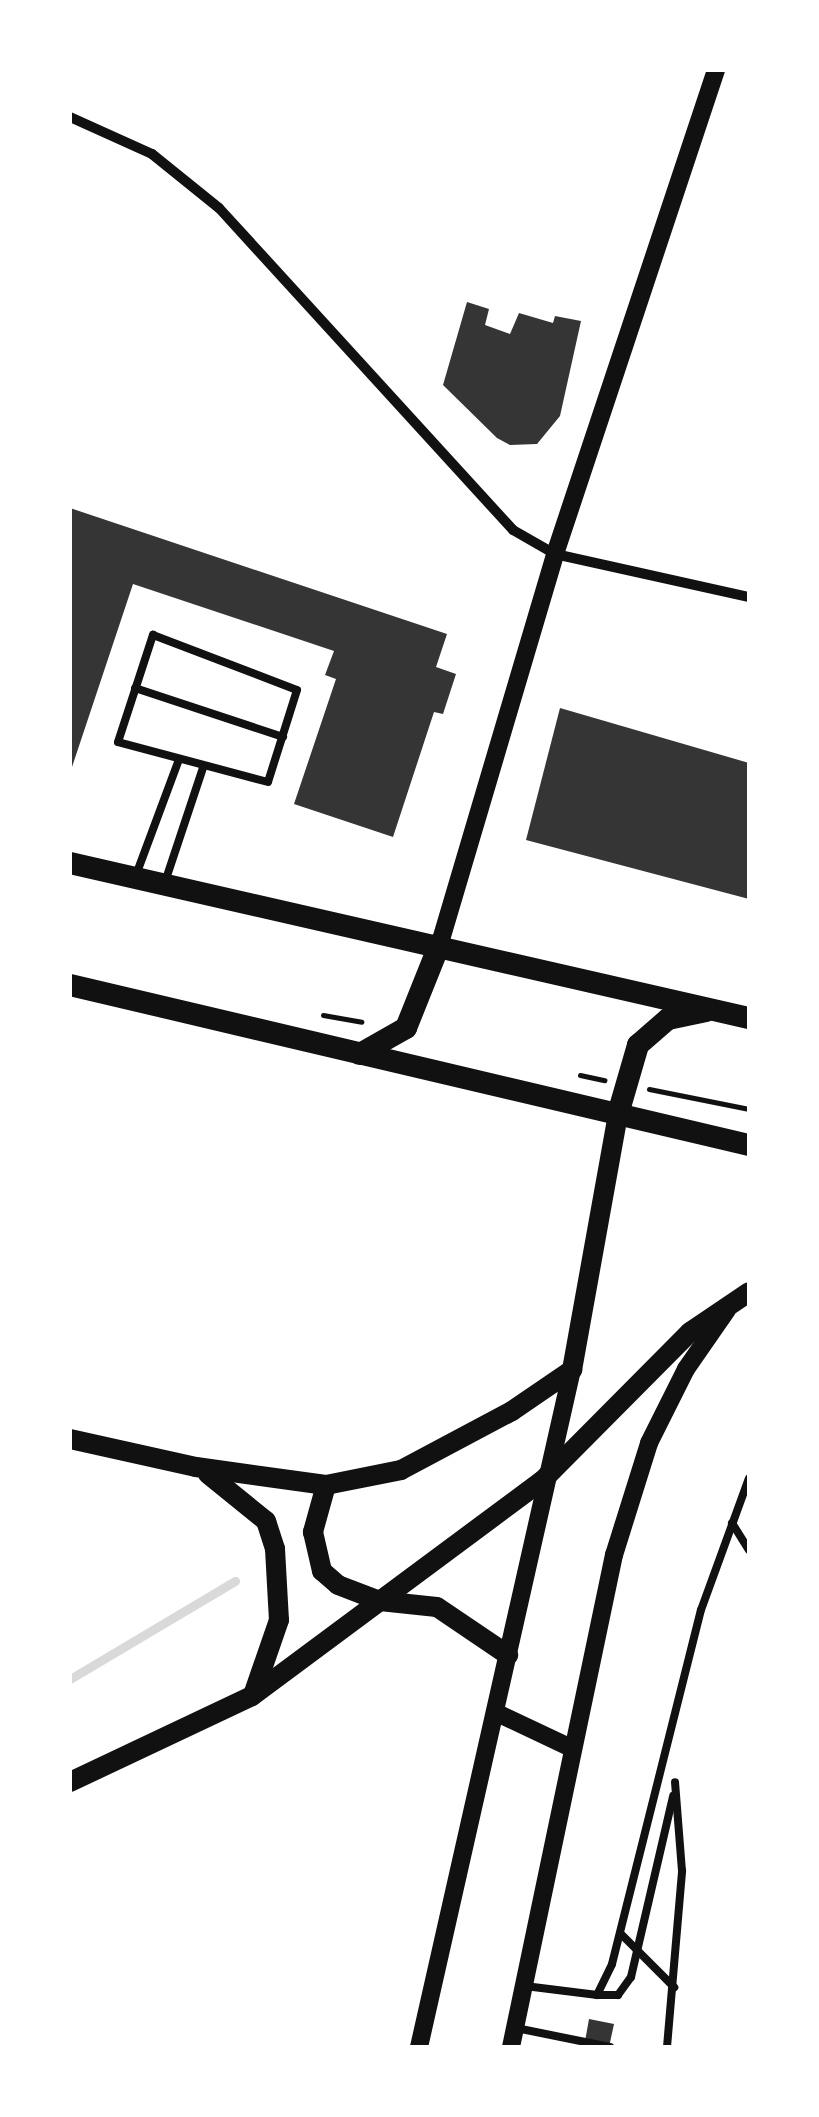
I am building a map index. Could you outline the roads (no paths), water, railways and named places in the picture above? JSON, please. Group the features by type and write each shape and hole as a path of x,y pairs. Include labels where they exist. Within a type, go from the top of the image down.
{"main road":[{"path":"70,863 440,943 749,1018"},
{"path":"360,1054 406,1028 440,943"},
{"path":"70,984 749,1145"},
{"path":"70,1440 196,1467 326,1485 401,1470 512,1411 572,1370 618,1114 638,1045 668,1019 713,1010"},
{"path":"70,1782 252,1696 542,1481 676,1346 749,1292"},
{"path":"196,1467 256,1511 275,1549 280,1620 252,1696"},
{"path":"326,1485 312,1550 338,1585 380,1601 436,1607 508,1656"}],"street":[{"path":"440,943 555,554 716,70"},
{"path":"71,120 152,154 220,208 513,530 555,554 749,597"},
{"path":"514,2042 570,1748 614,1555 649,1443 686,1369 730,1306"},
{"path":"420,2047 508,1656 542,1481 572,1370"},
{"path":"494,1712 570,1748"}],"lane":[{"path":"152,636 297,690 283,737 268,782 178,762 118,742 152,636"},
{"path":"135,688 283,737"},
{"path":"136,876 178,762"},
{"path":"165,882 203,768"},
{"path":"597,1995 622,1935 701,1610 749,1478"},
{"path":"732,1523 749,1550"},
{"path":"658,1781 675,1782"},
{"path":"524,1986 597,1995 625,1990 675,1782"},
{"path":"668,2047 682,1871 675,1782"},
{"path":"622,1935 674,1988"},
{"path":"514,2042 610,2047"}],"waterway":[{"path":"70,1679 235,1581"}]}
